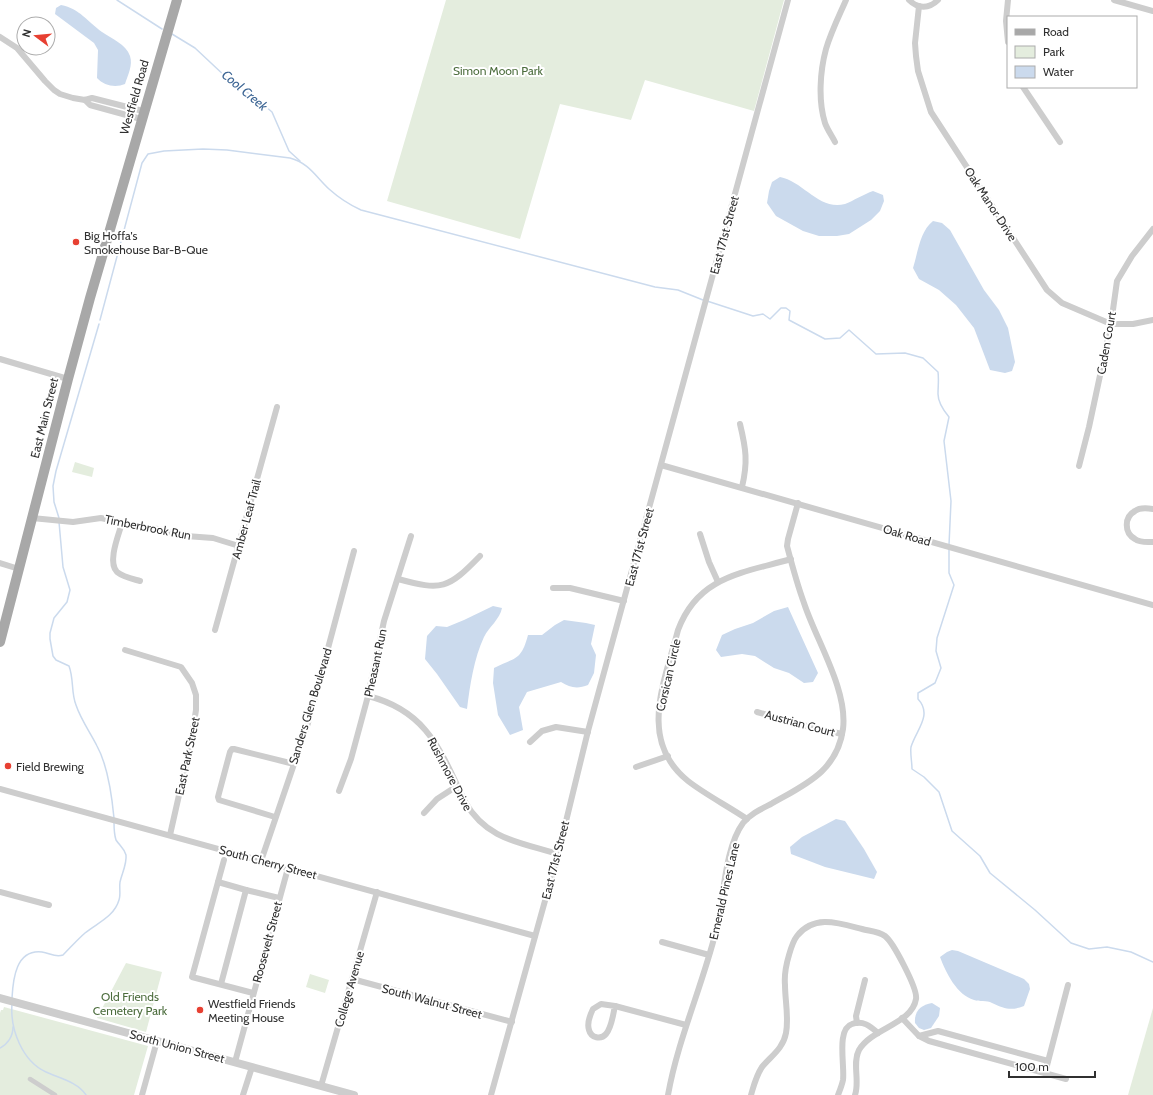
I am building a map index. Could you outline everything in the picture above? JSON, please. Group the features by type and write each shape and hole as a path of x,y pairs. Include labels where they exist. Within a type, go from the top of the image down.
{"main road":[{"name":"Westfield Road","path":"117,202 176,0"},
{"name":"East Main Street","path":"0,642 68,379 117,202"}],"street":[{"name":"East 171st Street","path":"491,1095 536,936 588,732 788,0"},
{"path":"835,142 825,124 822,108 822,72 826,50 846,0"},
{"path":"909,0 919,6 929,6 938,0"},
{"path":"1007,32 1006,21 1008,0"},
{"path":"1114,0 1153,11"},
{"name":"Oak Manor Drive","path":"919,6 915,43 916,56 918,71 931,112 1047,290 1062,303 1111,324 1133,324 1153,320"},
{"path":"0,37 17,48 45,81 60,94 85,100 90,105 142,115"},
{"path":"1024,88 1060,142"},
{"name":"Caden Court","path":"1079,466 1111,324 1117,282 1132,256 1153,230"},
{"path":"0,359 68,379"},
{"name":"Amber Leaf Trail","path":"215,630 277,407"},
{"path":"740,424 747,457 742,487"},
{"name":"Oak Road","path":"661,465 1153,605"},
{"name":"Emerald Pines Lane","path":"668,1095 674,1064 716,931 724,882 739,829 747,819 757,811 816,778 830,762 842,734 844,719 842,699 804,603 787,546 798,503"},
{"path":"1153,509 1141,508 1135,510 1130,514 1126,524 1128,532 1135,540 1140,542 1153,542"},
{"name":"Timberbrook Run","path":"32,518 73,522 101,518 186,536 212,538 238,546"},
{"path":"122,523 113,555 113,566 119,574 140,581"},
{"path":"700,534 708,562 718,582"},
{"name":"Pheasant Run","path":"339,791 351,759 368,696 384,621 411,536"},
{"name":"Sanders Glen Boulevard","path":"261,860 308,723 354,551"},
{"path":"398,579 429,586 446,584 461,576 480,556"},
{"name":"Corsican Circle","path":"747,819 688,781 673,765 662,743 659,732 658,712 678,630 685,614 695,600 703,592 718,582 732,576 791,559"},
{"path":"0,563 19,569"},
{"path":"553,588 570,588 624,601"},
{"name":"East Park Street","path":"125,650 181,667 192,683 196,695 196,710 191,742 170,836"},
{"name":"Rushmore Drive","path":"368,696 380,699 398,707 420,724 438,746 469,810 488,830 507,839 558,854"},
{"name":"Austrian Court","path":"758,712 806,726 842,734"},
{"path":"530,742 542,731 556,727 588,732"},
{"path":"275,817 219,801 218,797 230,752 234,748 294,764"},
{"path":"636,767 668,756"},
{"path":"424,813 437,799 457,786"},
{"name":"South Cherry Street","path":"0,789 536,936"},
{"path":"224,860 192,976 253,994"},
{"name":"Roosevelt Street","path":"235,1062 288,868"},
{"path":"218,882 279,898"},
{"path":"221,984 246,890"},
{"path":"0,892 49,905"},
{"name":"College Avenue","path":"321,1086 377,892"},
{"path":"751,1095 759,1072 778,1050 786,1034 787,1021 784,976 790,949 796,937 801,932 809,926 822,921 834,922 874,931 886,936 893,945 914,986 917,997 915,1006 909,1014 872,1036 859,1050 856,1066 855,1095"},
{"path":"662,942 709,956"},
{"name":"South Walnut Street","path":"352,979 512,1022"},
{"path":"857,1023 856,1016 865,980"},
{"path":"1045,1073 1068,985"},
{"name":"South Union Street","path":"3,999 354,1095"},
{"path":"615,1006 606,1035 599,1038 591,1035 588,1025 593,1009 601,1004 615,1006 686,1025"},
{"path":"902,1018 919,1036 929,1041 1066,1079"},
{"path":"838,1095 843,1080 842,1041 844,1031 848,1026 863,1023 867,1024 878,1033"},
{"path":"919,1036 938,1031 1048,1061"},
{"path":"142,1095 157,1041"},
{"path":"243,1095 252,1067"},
{"path":"30,1079 54,1095"}],"green space":[{"name":"Simon Moon Park","path":"446,0 784,0 754,111 645,80 631,120 560,104 520,239 387,201"},
{"path":"75,462 94,468 92,477 72,472"},
{"name":"Old Friends Cemetery Park","path":"126,963 162,972 146,1032 97,1018"},
{"path":"310,974 329,980 325,993 306,987"},
{"path":"4,1007 148,1046 134,1095 0,1095 0,1013"},
{"path":"1153,1008 1153,1095 1128,1095"}],"water":[{"path":"61,5 78,12 102,32 125,48 130,56 131,63 125,84 110,86 97,78 98,50 94,43 55,14 56,8"},
{"path":"780,177 796,184 819,200 827,203 836,205 845,204 873,191 883,195 884,201 880,211 871,220 849,234 819,236 803,231 776,216 767,203 772,182"},
{"path":"933,221 942,223 950,230 984,290 999,310 1008,328 1015,362 1012,371 1005,373 990,370 974,328 956,305 939,290 919,279 913,268 922,236"},
{"path":"493,606 502,608 501,612 486,633 481,645 473,672 467,709 460,707 425,659 427,636 436,626 447,627"},
{"path":"788,607 818,673 813,682 804,683 789,673 774,668 755,656 742,654 721,657 716,650 722,635 753,623 774,611"},
{"path":"564,620 595,625 591,644 596,655 594,673 588,685 574,687 568,686 561,682 527,692 519,707 523,730 510,735 498,715 493,683 494,668 517,657 523,650 528,635 542,635"},
{"path":"836,819 845,821 864,849 877,872 874,879 825,867 791,854 790,847 802,837"},
{"path":"952,950 958,951 1024,979 1029,984 1030,989 1024,1006 1012,1009 1004,1008 990,1002 974,1000 962,993 953,983 945,970 940,957"},
{"path":"932,1003 940,1008 939,1016 931,1028 924,1030 919,1028 915,1023 917,1012 925,1005"}],"waterway":[{"name":"Cool Creek","path":"117,0 162,29"},
{"name":"Cool Creek","path":"172,34 195,48 227,78 272,112 289,151 300,161"},
{"path":"100,320 142,163 148,154 164,151 203,149 227,150 297,160 312,171 333,192 361,210 655,287 678,290 703,300"},
{"path":"707,301 753,316 763,314 770,319 781,308 786,308 790,311 789,320 825,339 840,338 849,330 876,354 905,353 923,358 938,372 939,400 949,417 944,441 951,501 949,545"},
{"path":"59,518 54,502 53,486 56,471 99,324"},
{"path":"59,522 63,567 70,590 67,602 54,618 50,633 53,656 56,660 69,666 76,705 101,753 104,762 114,818"},
{"path":"949,549 949,573 954,585 937,638 936,651 941,668 935,683 918,693 918,699 922,705 924,717 911,747 912,769 924,777 939,792 952,831 980,856 990,873 1035,910 1071,943 1089,949 1107,947 1131,952 1153,962"},
{"path":"12,998 15,974 21,960 26,955 33,952 42,952 55,956 63,955 76,941 105,919 117,906 120,898 120,882 126,855 116,840 114,833 114,822"},
{"path":"12,1004 13,1024 16,1034 19,1043 30,1060 46,1072 62,1078 78,1087 86,1095"},
{"path":"0,1048 10,1039 13,1027"}],"place":[{"name":"Big Hoffa's Smokehouse Bar-B-Que","path":"76,242"},
{"name":"Field Brewing","path":"8,766"},
{"name":"Westfield Friends Meeting House","path":"200,1010"}]}
